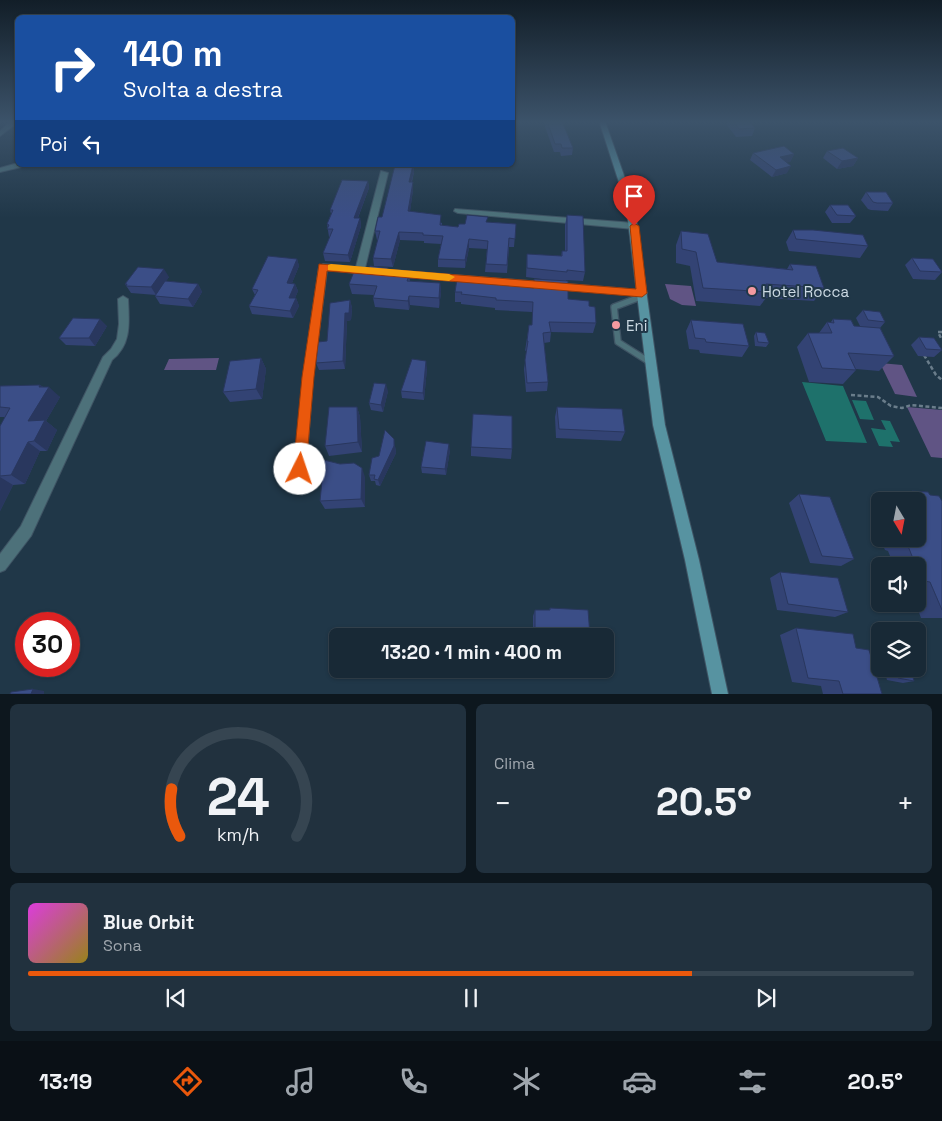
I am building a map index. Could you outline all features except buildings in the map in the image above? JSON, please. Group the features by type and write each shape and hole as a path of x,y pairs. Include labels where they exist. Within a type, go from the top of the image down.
{"main road":[{"path":"614,153 622,177 634,226 651,363 666,457 692,560 720,694"}],"street":[{"path":"0,170 15,166"},
{"path":"360,270 384,173"},
{"path":"458,211 634,226"},
{"path":"300,469 308,377 323,267 642,295"},
{"path":"0,565 26,531 108,357 117,352 123,342 123,299"}],"lane":[{"path":"642,295 614,307 618,342 651,363"}],"path":[{"path":"942,332 938,332 942,340"},
{"path":"922,350 936,375 942,380"},
{"path":"851,395 878,397 891,406 902,408 910,406 942,408"}],"shaded area":[{"path":"665,284 691,286 696,306 682,305 670,299"},
{"path":"219,358 216,370 164,370 169,359"},
{"path":"880,363 902,365 917,397 895,394"},
{"path":"802,382 843,386 867,443 826,441"},
{"path":"852,400 866,401 874,420 860,419"},
{"path":"907,407 942,410 942,458 931,457"},
{"path":"881,420 890,421 900,442 890,441 893,447 879,446 871,428 886,430"}],"slow traffic":[{"path":"331,268 449,277"}],"place":[{"name":"Hotel Rocca","path":"752,291"},
{"name":"Eni","path":"616,325"}],"route":[{"path":"300,469 316,304 323,267 642,293 634,226"}]}
